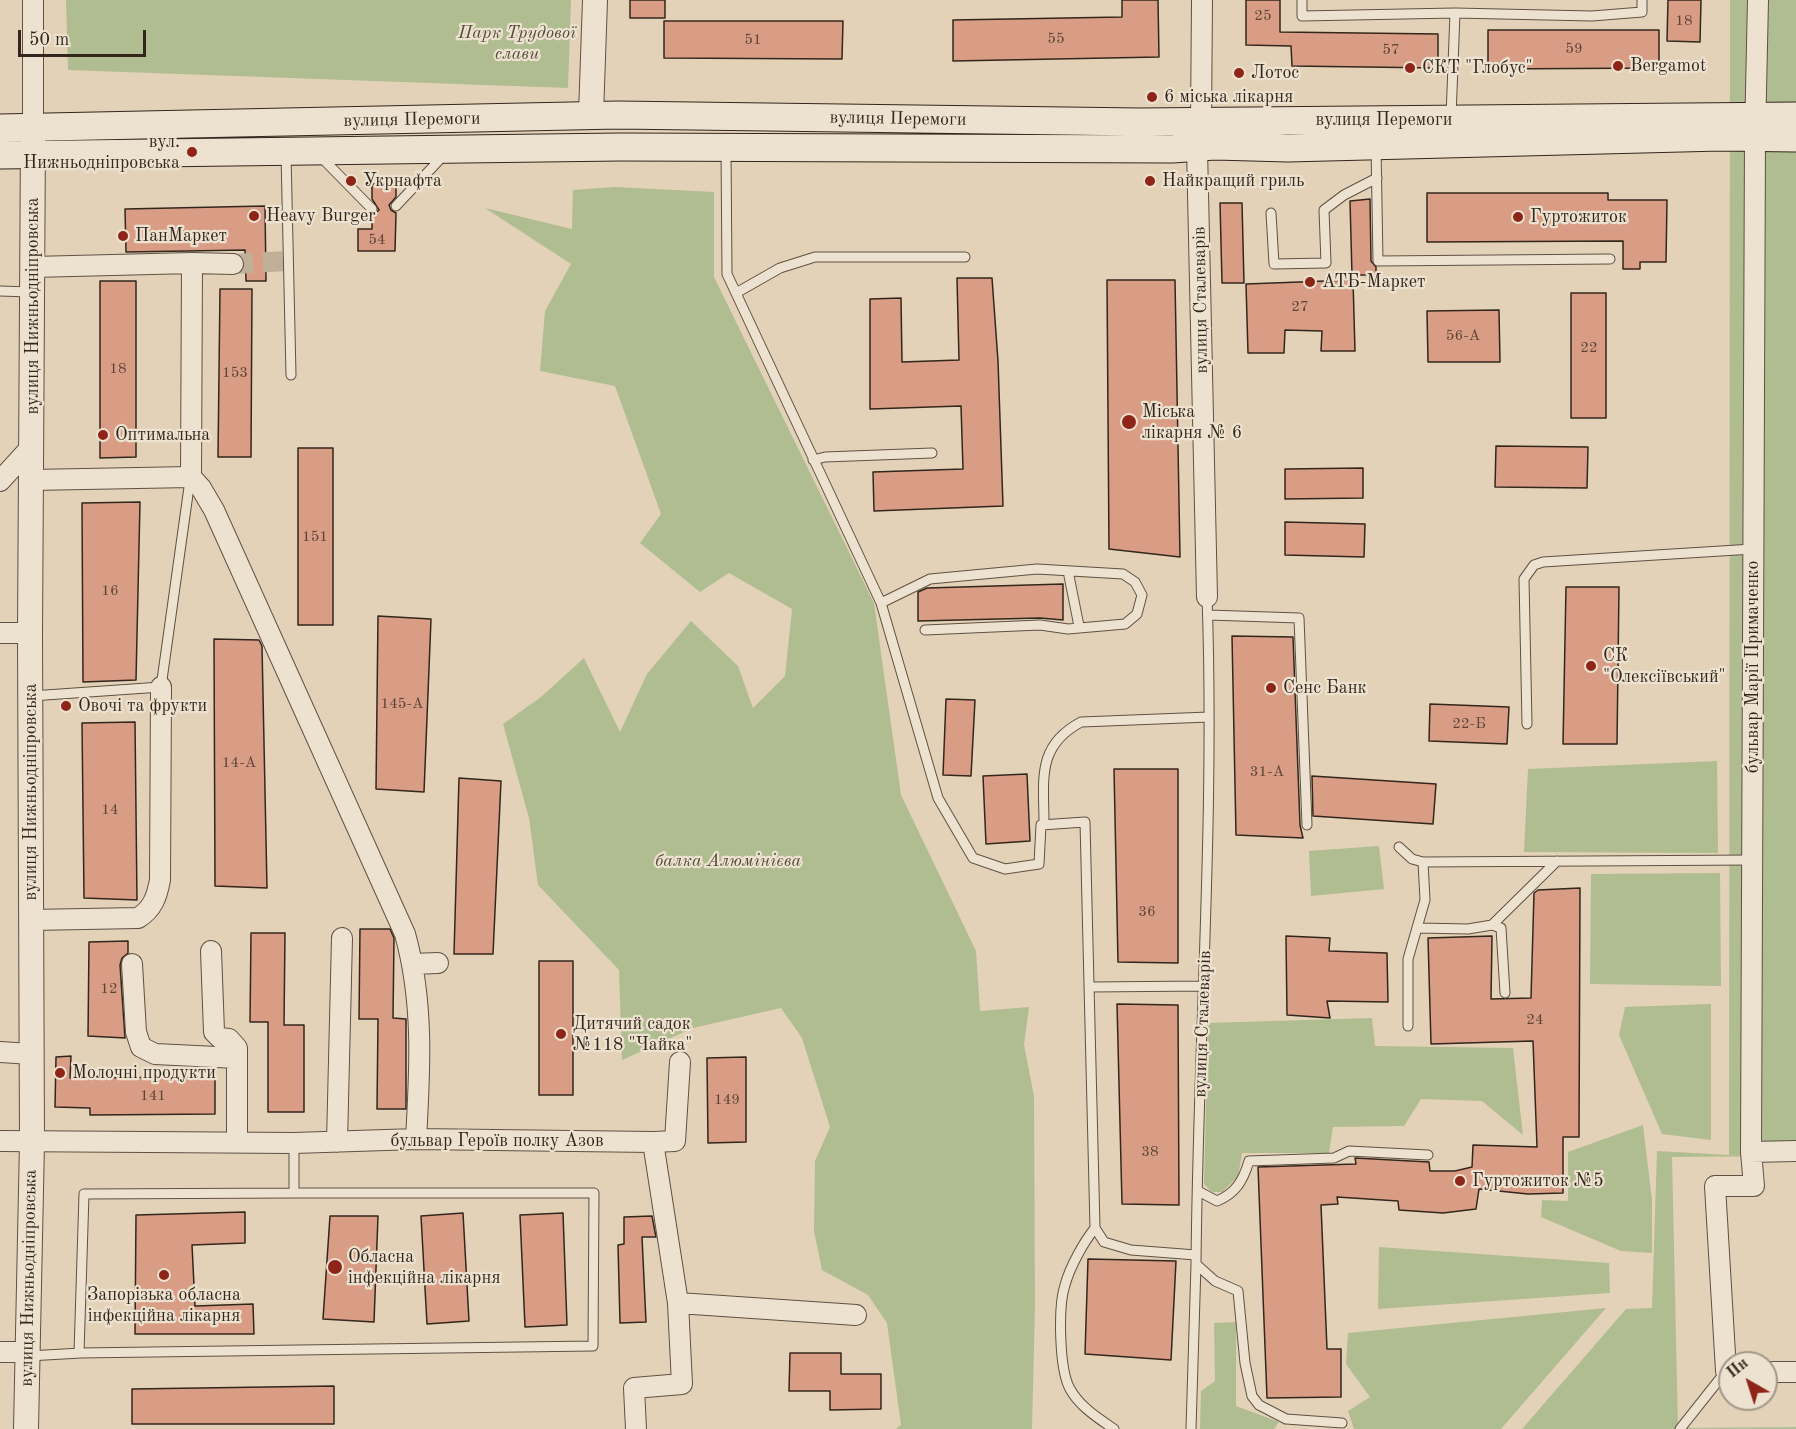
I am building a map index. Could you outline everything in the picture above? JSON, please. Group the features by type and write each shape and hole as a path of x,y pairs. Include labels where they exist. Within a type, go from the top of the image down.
{"main road":[{"name":"вулиця Перемоги","path":"0,155 33,142 591,115 1201,121 1451,120 1755,126 1796,138"},
{"path":"591,115 591,147"},
{"name":"вулиця Перемоги","path":"0,128 33,142 286,152 591,147 1197,147 1376,145 1755,126 1796,116"}],"street":[{"path":"33,0 33,142"},
{"path":"591,115 595,0"},
{"path":"1201,121 1202,0"},
{"name":"бульвар Марії Примаченко","path":"1727,1351 1716,1186 1754,1186 1751,1152 1753,549 1755,126 1758,0"},
{"name":"вулиця Нижньодніпровська","path":"26,1429 32,1142 30,633 33,142"},
{"name":"вулиця Сталеварів","path":"1197,147 1207,606"},
{"path":"192,263 190,477 207,498 230,545 298,702 405,934 420,1020 416,1139"},
{"path":"33,267 233,264"},
{"path":"0,481 32,446"},
{"path":"31,480 190,477"},
{"path":"0,633 30,633"},
{"path":"31,920 138,918 151,908 157,897 160,880 161,687"},
{"path":"337,1142 342,938"},
{"path":"212,951 214,1032 220,1038 229,1039 234,1043 237,1058 237,1142"},
{"path":"412,964 438,963"},
{"path":"132,964 136,1032 141,1047 155,1054 237,1058"},
{"path":"0,1052 32,1054"},
{"path":"636,1429 634,1388 682,1384 678,1304 653,1142 675,1141 680,1062"},
{"name":"бульвар Героїв полку Азов","path":"0,1141 294,1143 416,1139 653,1142"},
{"path":"1751,1152 1796,1151"},
{"path":"678,1304 856,1315"},
{"path":"0,1352 28,1354"},
{"path":"1778,1372 1796,1372"}],"lane":[{"path":"1302,0 1302,16 1455,13 1592,16 1642,12 1642,0"},
{"path":"1451,120 1455,13"},
{"path":"1376,145 1378,261 1610,259"},
{"path":"726,148 727,274 881,603 938,798 973,858 1005,869 1039,864 1041,825 1044,824 1042,790 1046,759 1053,745 1067,729 1081,722 1209,717"},
{"path":"396,206 448,151"},
{"path":"286,152 291,375"},
{"path":"316,152 372,209"},
{"path":"1271,213 1274,264 1326,263 1324,210 1344,195 1377,178"},
{"path":"736,293 780,268 815,257 965,257"},
{"path":"0,291 33,292"},
{"path":"813,460 825,457 932,453"},
{"path":"31,696 161,687 190,477"},
{"path":"1527,724 1524,579 1534,565 1543,562 1753,549"},
{"path":"881,603 930,579 1037,569 1123,574 1135,582 1142,596 1139,609 1128,623 1079,626 1068,629 1040,625 925,630"},
{"path":"1068,571 1079,626"},
{"path":"1207,606 1299,618 1307,825"},
{"name":"вулиця Сталеварів","path":"1191,1429 1205,986 1209,717 1207,606"},
{"path":"1044,824 1085,822 1095,1228 1104,1242 1131,1250 1196,1260 1215,1281 1238,1291 1245,1363 1252,1396 1259,1405 1286,1419 1342,1423"},
{"path":"1399,847 1412,859 1423,862 1752,860"},
{"path":"1492,925 1557,861"},
{"path":"1408,1026 1408,959 1419,928 1425,900 1423,862"},
{"path":"1419,928 1468,929 1492,925 1501,928 1504,993"},
{"path":"1089,987 1205,986"},
{"path":"294,1143 294,1193"},
{"path":"1198,1191 1217,1202 1230,1196 1243,1180 1249,1161 1334,1158 1349,1151 1428,1155"},
{"path":"28,1354 593,1346 594,1193 84,1194 81,1353"},
{"path":"1095,1228 1064,1286 1060,1346 1062,1366 1070,1389 1084,1408 1114,1429"},
{"path":"1680,1429 1718,1383"}],"green space":[{"name":"Парк Трудової слави","path":"66,0 571,0 568,88 68,70"},
{"path":"1730,0 1796,0 1796,1156 1672,1157 1678,1428 1796,1427 1796,1429 1522,1429 1626,1309 1652,1308 1657,1151 1729,1155"},
{"name":"балка Алюмінієва","path":"614,187 714,192 714,277 874,603 901,795 976,951 980,1011 1029,1007 1024,1045 1034,1096 1035,1306 1032,1429 896,1429 901,1425 887,1323 868,1295 822,1270 814,1231 815,1161 830,1127 802,1038 781,1008 693,1028 622,1060 619,970 538,885 529,818 503,724 541,697 584,658 620,732 647,674 691,621 738,666 753,708 785,676 792,609 729,573 700,592 640,543 661,514 615,386 540,371 545,311 571,264 485,208 572,229 573,190"},
{"path":"1717,761 1718,853 1524,852 1528,769"},
{"path":"1379,846 1384,889 1311,896 1309,851"},
{"path":"1720,873 1721,986 1590,984 1591,874"},
{"path":"1711,1004 1711,1140 1662,1134 1619,1035 1625,1007"},
{"path":"1372,1018 1375,1046 1513,1048 1523,1135 1482,1101 1421,1099 1404,1126 1333,1127 1329,1153 1242,1153 1238,1177 1222,1192 1212,1192 1204,1184 1208,1023"},
{"path":"1643,1125 1652,1200 1652,1253 1621,1251 1541,1217 1542,1200 1568,1201 1568,1152"},
{"path":"1379,1247 1609,1263 1610,1293 1378,1309"},
{"path":"1606,1308 1501,1429 1354,1429 1348,1411 1370,1397 1346,1364 1348,1333"},
{"path":"1236,1322 1236,1406 1279,1422 1274,1429 1200,1429 1201,1391 1215,1381 1214,1323"}],"building":[{"path":"630,0 665,0 665,18 630,18"},
{"path":"1122,0 1158,0 1159,57 953,61 953,20 1122,17"},
{"path":"1246,0 1280,0 1280,32 1438,34 1438,68 1292,66 1291,46 1246,45"},
{"path":"1668,0 1701,0 1700,42 1667,41"},
{"path":"664,21 843,21 842,59 664,58"},
{"path":"1488,30 1659,30 1659,68 1488,69"},
{"path":"372,184 396,184 396,197 389,205 396,213 395,251 358,251 358,229 372,229 372,216 379,210 372,199"},
{"name":"Гуртожиток","path":"1427,193 1608,193 1608,200 1667,200 1666,262 1640,262 1640,269 1623,269 1623,241 1427,242"},
{"path":"1370,199 1371,261 1376,267 1376,275 1352,275 1350,201"},
{"path":"1220,203 1242,203 1244,283 1222,283"},
{"path":"265,206 266,281 246,281 245,250 126,252 125,209"},
{"path":"957,278 992,278 998,361 1003,506 874,511 873,472 963,469 961,406 870,409 870,299 901,298 902,362 959,360"},
{"path":"1107,280 1175,280 1180,557 1109,549"},
{"path":"1353,280 1355,351 1321,351 1322,331 1285,330 1284,353 1248,353 1246,284"},
{"path":"100,281 136,281 136,457 100,458"},
{"path":"220,289 252,289 251,457 218,457"},
{"path":"1571,293 1606,293 1606,418 1571,418"},
{"path":"1499,310 1500,362 1428,362 1427,311"},
{"path":"1496,446 1588,447 1587,488 1495,487"},
{"path":"298,448 333,448 333,625 298,625"},
{"path":"1363,468 1363,498 1285,499 1285,469"},
{"path":"140,502 136,680 83,682 82,503"},
{"path":"1285,522 1365,524 1364,557 1285,555"},
{"path":"1063,584 1063,620 1040,618 918,621 918,592 927,588"},
{"name":"СК \"Олексіївський\"","path":"1566,587 1619,587 1617,744 1563,744"},
{"path":"378,616 431,619 424,792 376,789"},
{"path":"1232,636 1293,637 1300,825 1303,838 1236,835"},
{"path":"214,639 259,640 262,646 267,888 215,886"},
{"path":"946,699 975,700 971,776 943,775"},
{"path":"1430,704 1509,707 1507,744 1429,741"},
{"path":"135,722 137,900 84,898 82,723"},
{"path":"1114,769 1178,769 1178,963 1118,962"},
{"path":"1027,774 1030,841 986,844 983,776"},
{"path":"1312,776 1436,784 1433,824 1313,816"},
{"path":"459,778 501,781 493,954 454,954"},
{"path":"1580,888 1579,1137 1563,1137 1563,1193 1528,1194 1479,1189 1476,1209 1443,1213 1399,1210 1398,1201 1337,1197 1338,1204 1321,1205 1327,1349 1341,1349 1341,1397 1267,1398 1258,1167 1356,1164 1355,1158 1429,1162 1430,1171 1455,1171 1472,1167 1473,1145 1537,1147 1533,1041 1431,1044 1428,938 1492,936 1491,999 1531,998 1534,893 1538,890"},
{"path":"360,929 390,929 394,938 393,1018 406,1019 406,1109 377,1109 378,1019 359,1019"},
{"path":"251,933 285,933 284,1025 304,1025 304,1112 268,1112 268,1022 250,1022"},
{"path":"1286,936 1330,938 1329,951 1387,953 1388,1002 1327,1001 1330,1018 1287,1015"},
{"path":"128,941 128,953 122,958 120,965 125,1038 88,1036 89,942"},
{"path":"539,961 573,961 573,1095 539,1095"},
{"path":"1117,1004 1178,1005 1179,1205 1122,1204"},
{"path":"71,1056 70,1078 215,1077 215,1114 90,1115 90,1108 55,1107 56,1057"},
{"path":"746,1057 746,1142 708,1143 707,1058"},
{"name":"Запорізька обласна інфекційна лікарня","path":"245,1212 245,1243 192,1245 195,1306 253,1304 254,1334 135,1334 136,1215"},
{"path":"463,1213 469,1321 427,1324 421,1216"},
{"path":"563,1213 567,1325 525,1327 520,1215"},
{"path":"330,1216 378,1216 374,1322 323,1319"},
{"path":"652,1216 656,1237 642,1237 646,1322 620,1323 618,1245 624,1244 624,1217"},
{"path":"1088,1259 1176,1261 1171,1360 1085,1354"},
{"path":"790,1353 841,1353 841,1374 881,1374 881,1409 830,1410 830,1391 789,1391"},
{"path":"334,1386 334,1424 132,1424 132,1389"}],"tunnel":[{"path":"233,264 287,261"}],"place":[{"name":"Bergamot","path":"1618,66"},
{"name":"СКТ \"Глобус\"","path":"1410,68"},
{"name":"Лотос","path":"1239,73"},
{"name":"6 міська лікарня","path":"1152,97"},
{"name":"вул. Нижньодніпровська","path":"192,152"},
{"name":"Укрнафта","path":"351,181"},
{"name":"Найкращий гриль","path":"1150,181"},
{"name":"Heavy Burger","path":"254,216"},
{"name":"Гуртожиток","path":"1518,217"},
{"name":"ПанМаркет","path":"123,236"},
{"name":"АТБ-Маркет","path":"1310,282"},
{"name":"Мiська лiкарня № 6","path":"1129,422"},
{"name":"Оптимальна","path":"103,435"},
{"name":"СК \"Олексіївський\"","path":"1591,666"},
{"name":"Сенс Банк","path":"1271,688"},
{"name":"Овочі та фрукти","path":"66,706"},
{"name":"Дитячий садок №118 \"Чайка\"","path":"561,1034"},
{"name":"Молочні продукти","path":"60,1073"},
{"name":"Гуртожиток №5","path":"1460,1181"},
{"name":"Обласна інфекційна лікарня","path":"335,1267"},
{"name":"Запорізька обласна інфекційна лікарня","path":"164,1275"}]}
